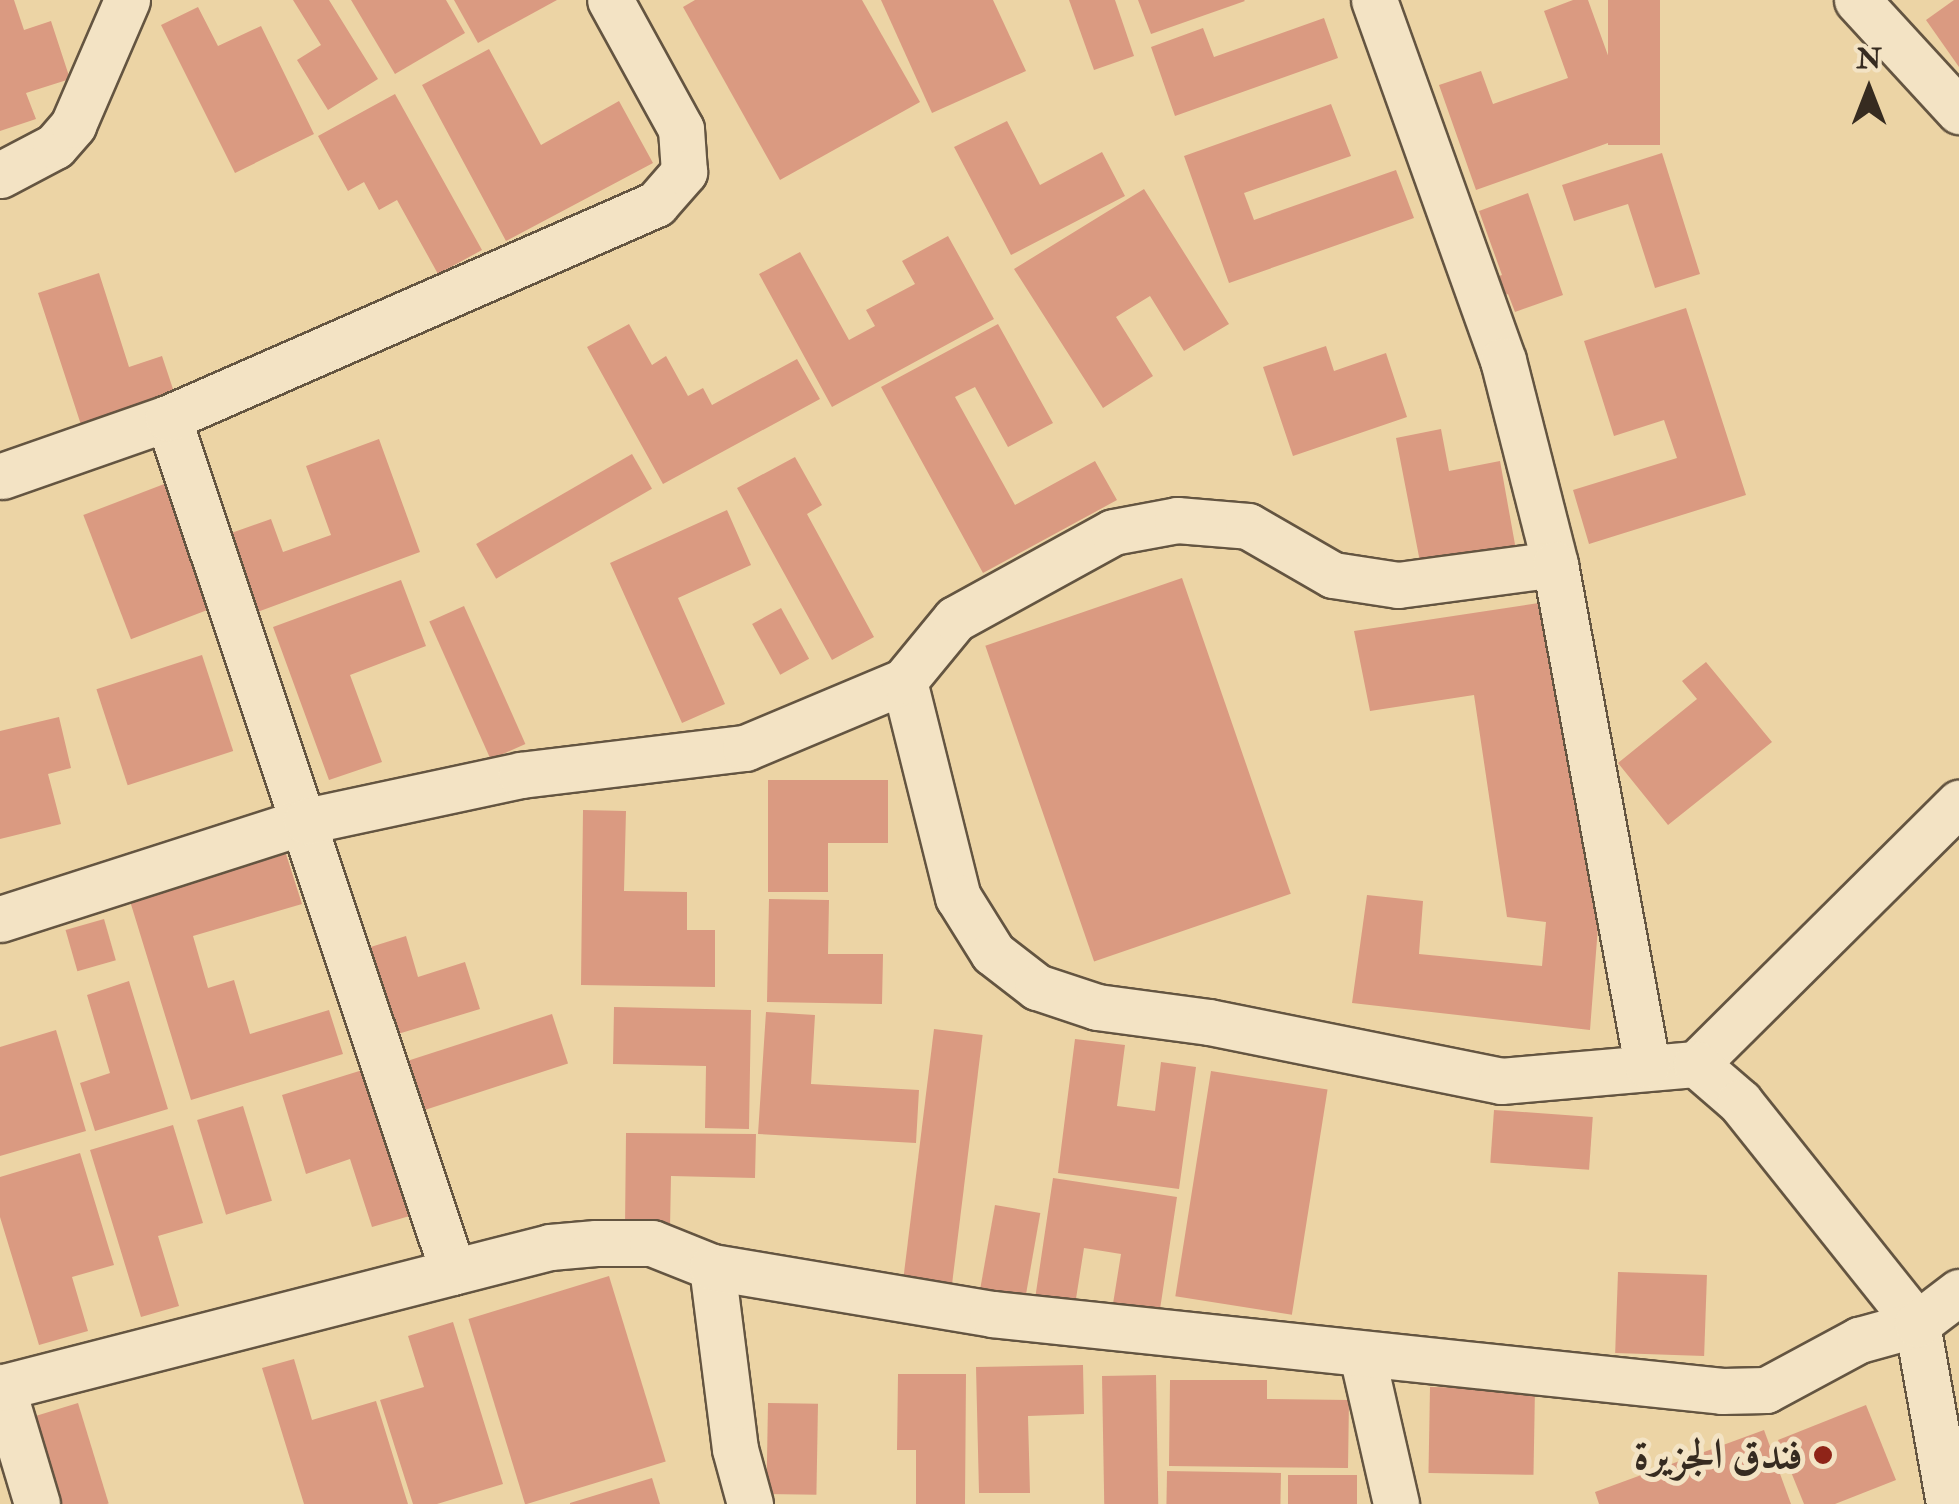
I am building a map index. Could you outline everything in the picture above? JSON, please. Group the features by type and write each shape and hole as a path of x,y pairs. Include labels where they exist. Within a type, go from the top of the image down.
{"street":[{"path":"0,175 55,146 73,126 127,0"},
{"path":"1,473 168,418 656,204 684,172 681,129 610,0"},
{"path":"1374,0 1503,360 1555,564 1647,1064"},
{"path":"1878,7 1959,111"},
{"path":"168,418 306,822 453,1272"},
{"path":"0,920 306,822 521,774 745,748 904,681 955,620 1113,532 1177,520 1248,526 1333,576 1398,585 1555,564"},
{"path":"904,681 958,897 993,952 1037,987 1097,1007 1209,1022 1501,1081 1647,1064 1696,1064 1740,1102 1917,1324 1949,1504"},
{"path":"1696,1064 1959,803"},
{"path":"37,1504 1,1387 453,1272 596,1243 652,1243 712,1266 992,1314 1362,1355 1766,1390 1859,1340 1917,1324 1959,1292"},
{"path":"712,1266 735,1450 750,1504"},
{"path":"1362,1355 1396,1504"}],"building":[{"path":"0,0 14,0 24,30 51,21 70,79 26,93 36,119 0,131"},
{"path":"293,0 329,0 378,79 328,110 297,60 321,45"},
{"path":"351,0 446,0 465,33 395,74"},
{"path":"454,0 557,0 478,43"},
{"path":"695,0 862,0 920,102 780,180 683,7"},
{"path":"881,0 993,0 1026,71 932,113"},
{"path":"1069,0 1115,0 1134,56 1094,70"},
{"path":"1138,0 1244,0 1245,1 1151,34"},
{"path":"1573,0 1588,0 1636,133 1476,190 1439,85 1481,71 1493,104 1568,78 1544,11"},
{"path":"1608,0 1660,0 1660,145 1608,145"},
{"path":"1959,0 1959,67 1926,20"},
{"path":"198,7 218,46 261,26 314,134 235,173 161,25"},
{"path":"1324,18 1338,58 1175,116 1151,47 1203,28 1214,57"},
{"path":"489,49 541,145 619,101 653,163 506,241 422,85"},
{"path":"395,94 482,250 438,274 397,200 379,210 364,182 348,191 318,136"},
{"path":"1331,104 1351,156 1244,193 1254,220 1396,170 1414,218 1229,283 1184,156"},
{"path":"1007,121 1040,185 1102,152 1125,196 1011,255 954,147"},
{"path":"1662,153 1700,274 1655,288 1628,204 1574,221 1562,185"},
{"path":"1144,189 1229,324 1184,351 1150,296 1116,317 1153,376 1103,408 1014,269"},
{"path":"1528,193 1563,295 1515,312 1508,294 1492,300 1485,281 1502,275 1479,211"},
{"path":"948,236 994,319 832,407 759,274 800,252 849,340 875,326 866,310 915,284 902,261"},
{"path":"99,273 129,367 162,356 178,404 84,434 38,293"},
{"path":"1686,308 1746,495 1589,544 1573,490 1677,458 1664,420 1614,436 1584,341"},
{"path":"629,324 652,365 666,356 688,396 703,388 712,405 797,359 820,399 663,484 587,347"},
{"path":"998,324 1053,423 1008,447 975,387 955,397 1015,505 1095,461 1117,500 983,573 881,387"},
{"path":"1326,346 1334,371 1386,353 1407,417 1293,456 1263,367"},
{"path":"1441,429 1449,471 1500,461 1516,550 1421,567 1396,438"},
{"path":"379,439 420,552 249,615 220,537 271,519 283,552 331,535 306,466"},
{"path":"632,454 652,489 496,579 476,544"},
{"path":"795,457 822,505 807,514 874,637 832,660 737,488"},
{"path":"172,481 220,605 131,639 83,515"},
{"path":"727,510 751,565 678,598 725,704 682,723 610,563"},
{"path":"1182,578 1291,894 1094,962 985,646"},
{"path":"401,580 426,646 350,675 382,762 329,780 273,627"},
{"path":"1545,602 1599,914 1590,1030 1352,1003 1367,895 1423,901 1419,954 1542,966 1546,922 1507,917 1474,695 1370,711 1354,631"},
{"path":"464,606 525,744 491,759 429,621"},
{"path":"781,608 809,659 780,675 752,624"},
{"path":"202,655 233,751 128,785 96,689"},
{"path":"1706,662 1772,742 1668,825 1618,763 1697,699 1682,681"},
{"path":"59,717 71,768 48,774 61,824 0,839 0,731"},
{"path":"768,780 888,780 888,843 828,843 828,892 768,892"},
{"path":"583,810 626,811 624,891 687,892 687,930 715,930 715,987 581,985"},
{"path":"286,854 302,904 193,936 208,988 234,980 250,1034 329,1010 343,1054 191,1100 130,901"},
{"path":"769,899 829,900 828,954 883,954 882,1004 767,1002"},
{"path":"104,919 116,960 77,971 66,930"},
{"path":"406,936 418,977 465,962 480,1009 388,1037 361,950"},
{"path":"129,981 168,1109 95,1131 80,1083 110,1073 87,995"},
{"path":"614,1007 751,1010 749,1129 705,1128 706,1066 613,1064"},
{"path":"766,1012 815,1015 811,1084 919,1090 916,1143 758,1134"},
{"path":"552,1014 568,1063 418,1112 402,1063"},
{"path":"934,1029 983,1035 952,1284 903,1278"},
{"path":"56,1030 86,1131 0,1156 0,1047"},
{"path":"1075,1039 1125,1045 1117,1106 1155,1111 1161,1062 1196,1067 1179,1189 1058,1173"},
{"path":"369,1068 413,1215 372,1227 350,1159 306,1174 282,1095"},
{"path":"1211,1071 1328,1089 1292,1315 1175,1296"},
{"path":"243,1106 272,1201 226,1215 197,1120"},
{"path":"1494,1110 1593,1117 1589,1170 1490,1163"},
{"path":"173,1125 203,1223 158,1236 179,1306 141,1317 90,1150"},
{"path":"626,1133 756,1134 755,1178 671,1176 670,1228 625,1227"},
{"path":"80,1153 114,1265 72,1277 88,1331 39,1345 0,1217 0,1177"},
{"path":"1053,1178 1177,1197 1159,1316 1112,1310 1121,1254 1084,1248 1075,1305 1035,1299"},
{"path":"995,1205 1040,1213 1025,1301 980,1293"},
{"path":"1618,1272 1707,1275 1704,1356 1615,1353"},
{"path":"609,1276 666,1462 525,1504 468,1319"},
{"path":"453,1322 503,1484 437,1504 413,1504 380,1400 424,1387 408,1336"},
{"path":"294,1359 312,1420 376,1401 408,1504 304,1504 262,1368"},
{"path":"1083,1365 1084,1414 1028,1416 1030,1493 979,1493 976,1367"},
{"path":"898,1374 966,1374 965,1504 916,1504 916,1450 897,1450"},
{"path":"1156,1375 1158,1504 1104,1504 1102,1376"},
{"path":"1170,1380 1267,1380 1267,1399 1349,1400 1348,1468 1169,1466"},
{"path":"1430,1387 1535,1389 1533,1475 1428,1473"},
{"path":"78,1403 109,1503 61,1504 34,1416"},
{"path":"768,1403 818,1404 816,1495 766,1494"},
{"path":"1866,1405 1896,1480 1835,1504 1804,1504 1778,1440"},
{"path":"1764,1430 1791,1504 1599,1504 1595,1492"},
{"path":"1167,1471 1281,1473 1280,1504 1166,1504"},
{"path":"1288,1475 1357,1475 1357,1504 1288,1504"},
{"path":"652,1478 660,1504 570,1504 570,1503"}],"place":[{"name":"فندق الجزيرة","path":"1823,1455"}]}
